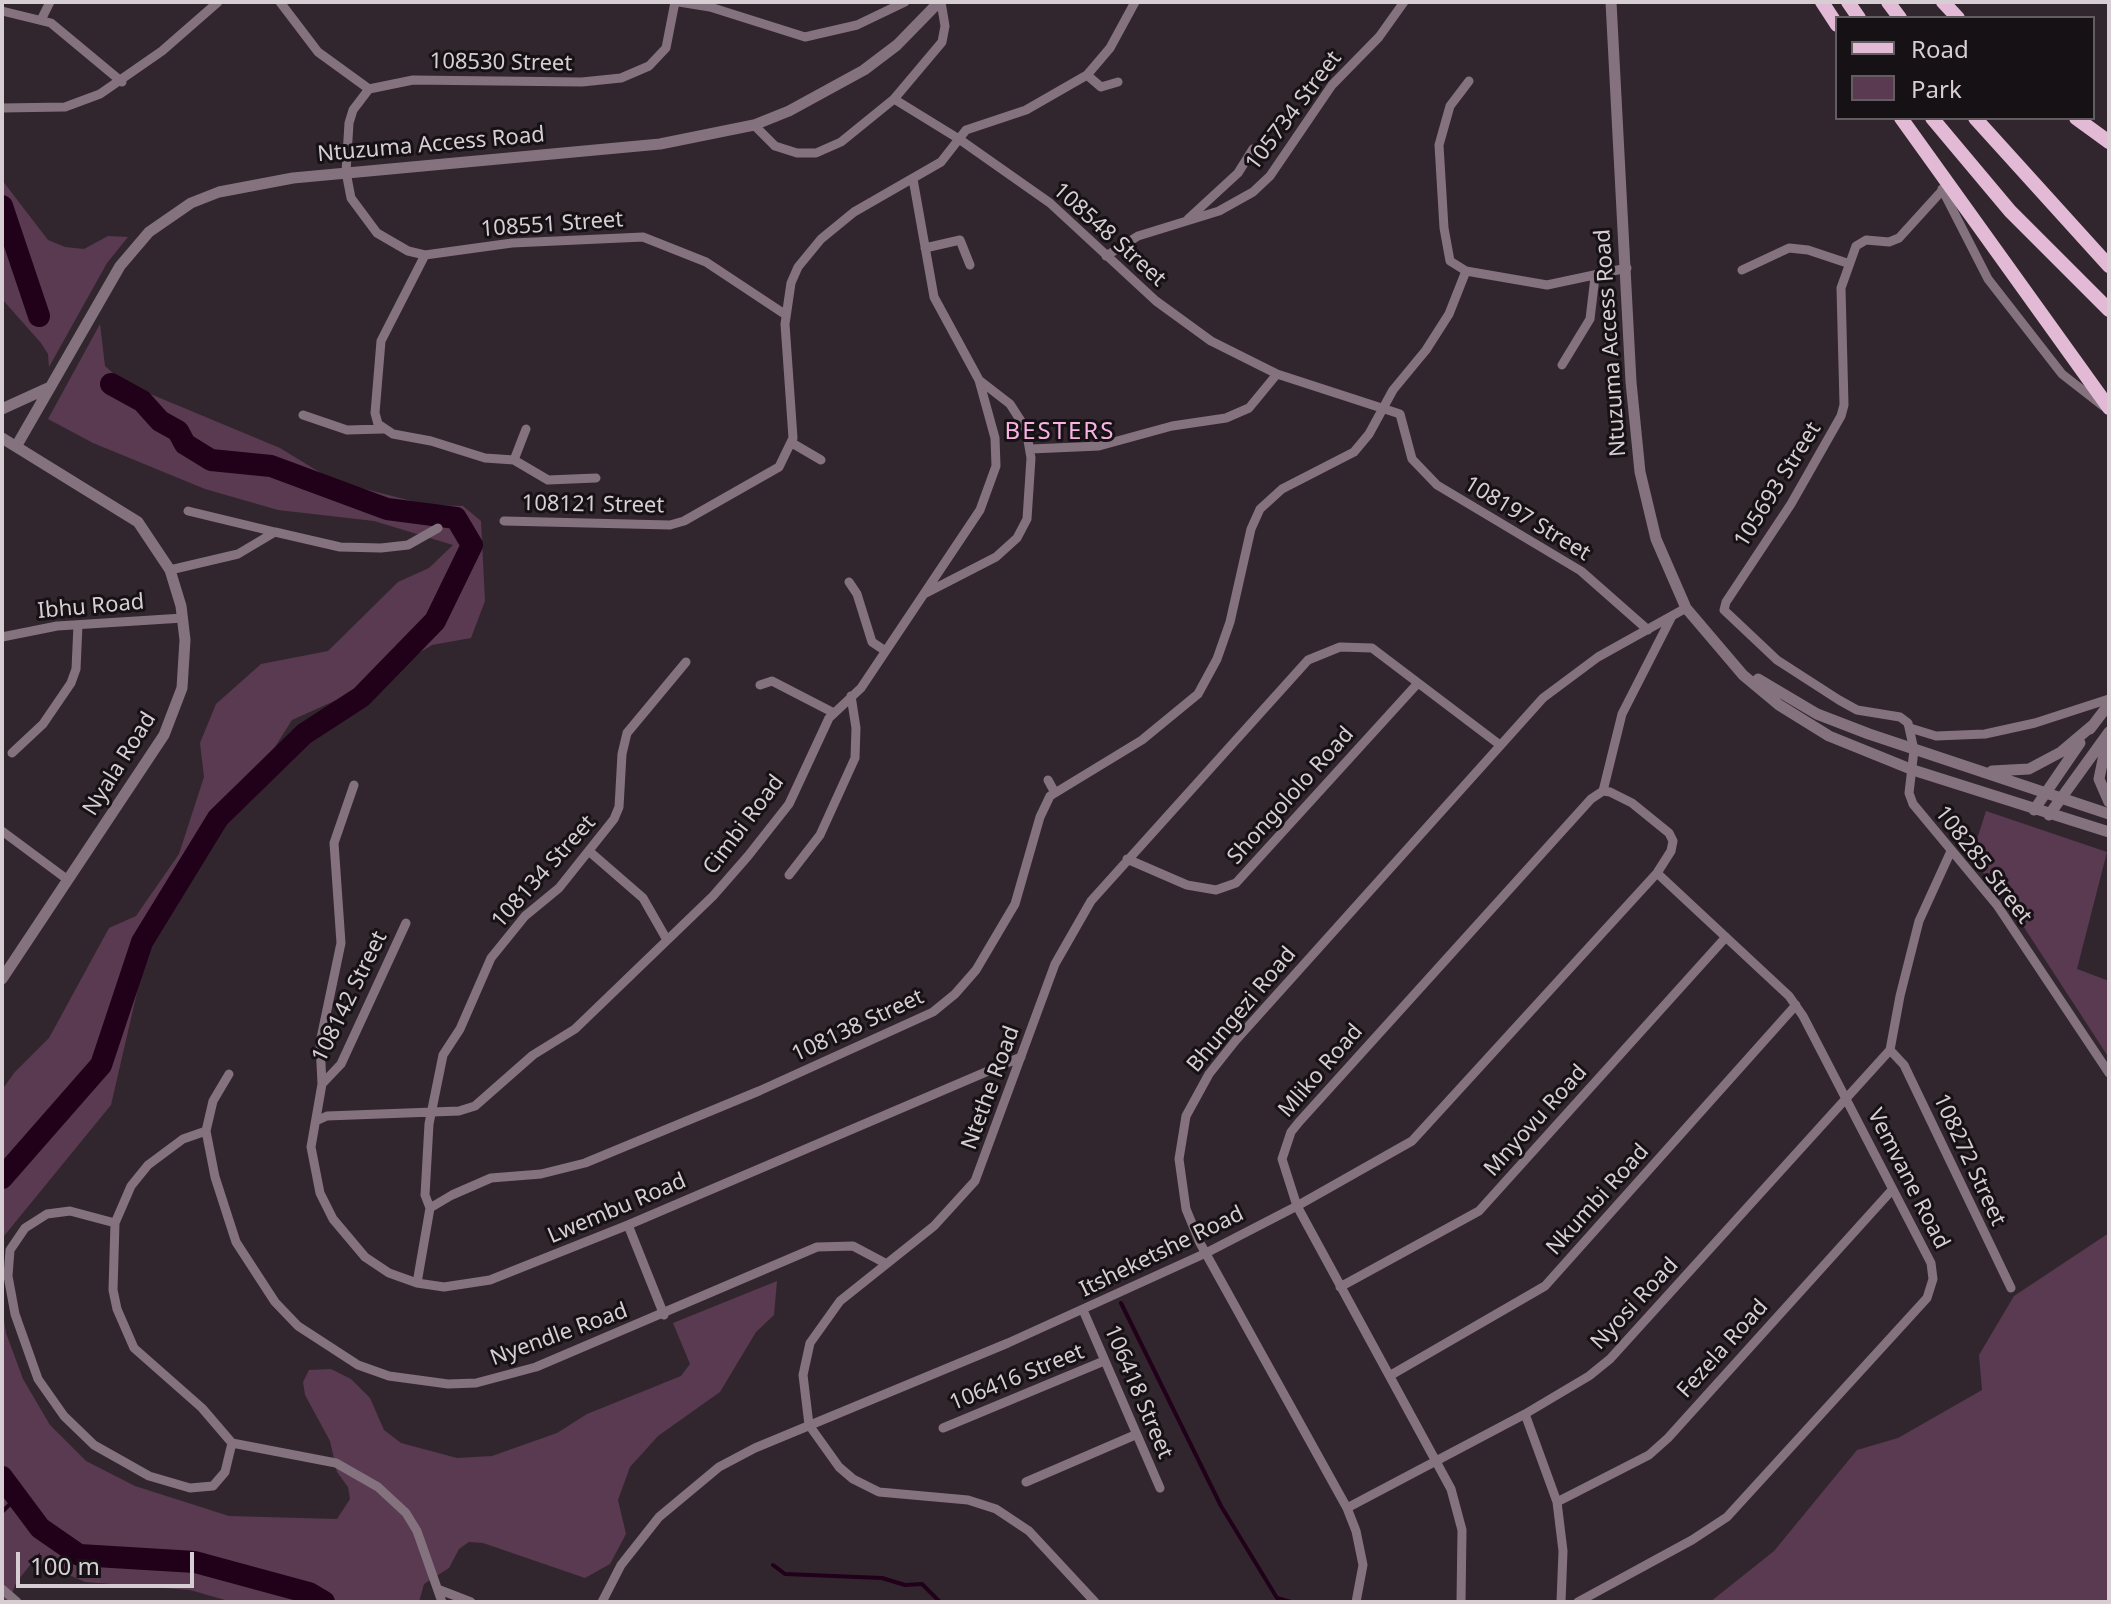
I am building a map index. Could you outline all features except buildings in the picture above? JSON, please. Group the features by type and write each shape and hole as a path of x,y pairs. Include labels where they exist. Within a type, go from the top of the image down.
{"main road":[{"path":"1822,2 1835,22"},
{"path":"1902,120 1945,187 2109,409"},
{"path":"1934,120 2010,211 2109,310"},
{"path":"1977,120 2109,266"},
{"path":"2079,120 2109,142"}],"street":[{"path":"41,20 50,2"},
{"path":"2,108 73,105 122,82 218,2"},
{"path":"280,2 318,52 369,89 353,110 346,172 351,198 366,222 396,245 425,255 381,341 375,413 383,429"},
{"path":"677,2 710,7 805,37 857,25 905,2"},
{"name":"108530 Street","path":"369,89 413,80 582,82 621,78 649,66 666,48 677,2"},
{"path":"754,125 775,146 797,153 816,153 841,142 894,99 942,42 945,26 940,2"},
{"name":"Ntuzuma Access Road","path":"17,445 120,266 162,221 219,192 346,172 660,144 754,125 789,111 864,70 906,37 940,2"},
{"path":"821,460 792,443 786,315 794,275 821,239 854,212 941,162 970,127 1026,110 1087,75 1110,48 1135,2"},
{"name":"105734 Street","path":"1106,256 1138,236 1219,211 1264,183 1332,85 1379,37 1404,2"},
{"name":"Ntuzuma Access Road","path":"1611,2 1631,382 1645,502 1662,556 1686,608 1750,681 1806,723 1857,749 1913,770 2109,832"},
{"path":"2,11 41,20 56,27 122,82"},
{"path":"1087,75 1101,87 1118,82"},
{"path":"1469,81 1450,106 1439,145 1447,252 1453,264 1466,271 1547,285 1627,268"},
{"name":"108548 Street","path":"894,99 959,139 1050,203 1179,320 1233,354 1277,374 1382,407 1404,418 1406,430"},
{"path":"1188,220 1230,182 1253,149"},
{"name":"Cimbi Road","path":"318,1120 327,1116 459,1111 481,1103 533,1055 575,1029 722,886 785,809 834,713 861,688 980,510 993,480 997,460 995,438 979,380 935,303 913,179"},
{"path":"1742,270 1789,248 1808,250 1847,263 1860,242 1889,242 1899,238 1945,187 1988,279 2062,374 2109,409"},
{"name":"108551 Street","path":"425,255 512,243 643,237 706,262 786,315"},
{"path":"925,248 960,240 970,265"},
{"name":"105693 Street","path":"1847,263 1839,312 1844,405 1841,416 1791,504 1726,602 1724,610 1777,660 1839,700 1857,710 1900,717 1910,728"},
{"path":"1048,780 1054,791 1099,768 1171,718 1198,694 1217,659 1230,622 1251,529 1260,509 1282,489 1354,452 1452,308 1466,271"},
{"path":"1562,365 1590,319 1595,277"},
{"path":"1031,449 1099,446 1172,426 1226,418 1249,408 1277,374"},
{"path":"925,593 996,557 1017,538 1025,525 1030,502 1031,449 1019,415 979,380"},
{"path":"2,409 50,387"},
{"path":"303,415 347,430 383,429 485,458 514,460 548,480 596,478"},
{"path":"514,460 526,429"},
{"name":"108197 Street","path":"1406,430 1412,459 1437,485 1581,571 1648,630"},
{"name":"Nyala Road","path":"2,438 138,522 170,570 183,618 182,688 174,715 153,755 2,979"},
{"name":"108121 Street","path":"504,521 623,521 665,526 680,523 776,469 792,443"},
{"path":"188,511 340,547 408,545 438,528"},
{"path":"170,570 246,551 275,532"},
{"path":"849,582 857,594 872,642 884,650"},
{"name":"Bhungezi Road","path":"1356,1602 1363,1565 1356,1531 1347,1508 1206,1253 1186,1209 1179,1171 1186,1116 1198,1091 1236,1040 1500,745 1558,685 1598,657 1686,608"},
{"path":"1603,791 1622,714 1672,616"},
{"name":"Ibhu Road","path":"2,637 36,629 183,618"},
{"path":"12,753 43,724 71,683 76,669 78,625"},
{"name":"Ntethe Road","path":"1095,1602 1029,1531 1013,1519 968,1500 908,1498 879,1492 853,1479 839,1467 809,1425 803,1375 810,1343 830,1311 934,1226 975,1181 1055,964 1091,901 1316,654 1340,647 1372,648 1500,745"},
{"name":"Ntuzuma Access Road","path":"1728,658 1817,714 1914,750 2109,814"},
{"name":"108134 Street","path":"430,1208 425,1195 429,1124 440,1062 460,1029 491,958 525,916 559,888 617,814 627,733 686,662"},
{"path":"760,685 772,681 834,713"},
{"name":"Shongololo Road","path":"1127,859 1187,885 1216,890 1236,883 1418,683"},
{"path":"789,875 820,835 855,758 856,728 851,696"},
{"path":"1914,750 1910,728 1936,736 1985,734 2109,701"},
{"path":"2034,810 2109,701"},
{"path":"1967,768 2013,772 2029,769 2071,746 2093,725"},
{"path":"2049,815 2109,734"},
{"path":"2109,734 2099,774 2100,789 2109,802"},
{"name":"108285 Street","path":"1914,750 1909,793 1913,804 1997,905 2109,1073"},
{"name":"Lwembu Road","path":"354,785 334,843 341,943 320,1043 322,1084 318,1120 311,1137 312,1159 320,1193 333,1219 365,1257 389,1273 417,1283 458,1287 490,1280 628,1225 1021,1057"},
{"name":"108138 Street","path":"430,1208 491,1178 541,1174 585,1163 759,1091 933,1012 955,994 976,970 1015,904 1040,817 1054,791"},
{"name":"Itsheketshe Road","path":"602,1602 621,1565 675,1500 719,1467 809,1425 1083,1310 1206,1253 1297,1206 1423,1132 1657,873 1673,841 1669,833 1632,803 1603,791"},
{"name":"Mliko Road","path":"1461,1602 1462,1530 1451,1489 1438,1460 1297,1206 1282,1159 1291,1132 1486,912 1591,799 1603,791"},
{"path":"2,831 68,880"},
{"path":"1890,1050 1919,921 1951,851"},
{"path":"590,852 643,898 667,940"},
{"name":"Vemvane Road","path":"1578,1602 1692,1540 1727,1517 1927,1298 1933,1279 1931,1263 1796,1005 1657,873"},
{"name":"108142 Street","path":"322,1084 341,1064 406,923"},
{"name":"Mnyovu Road","path":"1340,1287 1479,1211 1726,937"},
{"name":"Nkumbi Road","path":"1391,1375 1545,1286 1796,1005"},
{"name":"Nyosi Road","path":"1347,1508 1525,1414 1589,1376 1610,1359 1890,1050"},
{"name":"108272 Street","path":"1890,1050 1904,1065 2011,1288"},
{"name":"Nyendle Road","path":"229,1074 213,1101 206,1131 215,1177 236,1242 254,1273 298,1326 358,1365 418,1382 476,1383 536,1367 664,1315 817,1247 853,1246 885,1263"},
{"path":"206,1131 183,1139 148,1165 131,1186 115,1223 113,1290 117,1309 134,1348 202,1408 232,1443 336,1463 378,1487 406,1513 417,1531 442,1602"},
{"name":"Fezela Road","path":"1557,1502 1649,1455 1668,1438 1892,1190"},
{"path":"417,1283 430,1208"},
{"path":"115,1223 70,1211 47,1214 25,1228 10,1250 8,1276 15,1314 38,1379 64,1416 94,1445 149,1476 190,1488 213,1486 225,1472 232,1443"},
{"name":"Nyendle Road","path":"628,1225 664,1315"},
{"name":"106418 Street","path":"1083,1310 1160,1488"},
{"name":"106416 Street","path":"943,1428 1104,1361"},
{"path":"1525,1414 1557,1502 1563,1551 1561,1602"},
{"path":"1026,1482 1135,1435"},
{"path":"2,1589 17,1602"},
{"path":"440,1590 471,1602"}],"green space":[{"path":"2,180 48,240 65,247 84,249 108,236 128,237 107,263 49,367 48,354 41,343 2,299"},
{"path":"100,324 105,366 124,383 280,448 334,481 427,505 463,506 481,521 485,601 471,638 432,645 352,693 292,720 147,949 111,1105 4,1236 2,1247 2,1090 14,1073 49,1038 109,928 136,916 179,854 204,777 200,743 216,704 261,664 328,651 398,582 429,568 453,545 374,521 278,510 205,489 93,443 48,419"},
{"path":"1986,811 2107,852 2077,969 2109,981 2109,1058 2005,898 1965,851 1978,836"},
{"path":"2109,1233 2109,1602 1710,1602 1774,1551 1857,1450 1898,1438 1982,1390 1979,1355 2014,1296"},
{"path":"777,1281 774,1315 756,1332 720,1392 658,1436 630,1467 618,1500 626,1534 610,1564 585,1578 483,1543 469,1542 459,1549 449,1568 424,1584 419,1602 232,1602 190,1590 85,1582 44,1564 30,1565 16,1583 9,1602 2,1602 2,1307 6,1333 23,1379 50,1425 86,1461 135,1486 229,1516 337,1519 350,1499 348,1487 337,1472 330,1441 305,1395 303,1382 309,1370 331,1369 351,1379 370,1398 384,1430 401,1443 457,1458 492,1456 557,1433 587,1414 681,1376 690,1364 673,1323"}],"waterway":[{"path":"2,206 39,316"},
{"path":"2,1178 101,1065 142,942 218,818 304,734 361,697 435,621 472,545 456,518 387,509 271,466 211,460 185,444 178,431 160,421 142,401 111,384"},
{"path":"1121,1303 1221,1506 1277,1598 1291,1602"},
{"path":"2,1477 40,1528 79,1555 195,1562 309,1593 324,1602"},
{"path":"2,1512 15,1499"},
{"path":"773,1565 785,1574 882,1578 905,1585 922,1584 940,1602"}],"district":[{"name":"BESTERS","path":"1060,432"}]}
